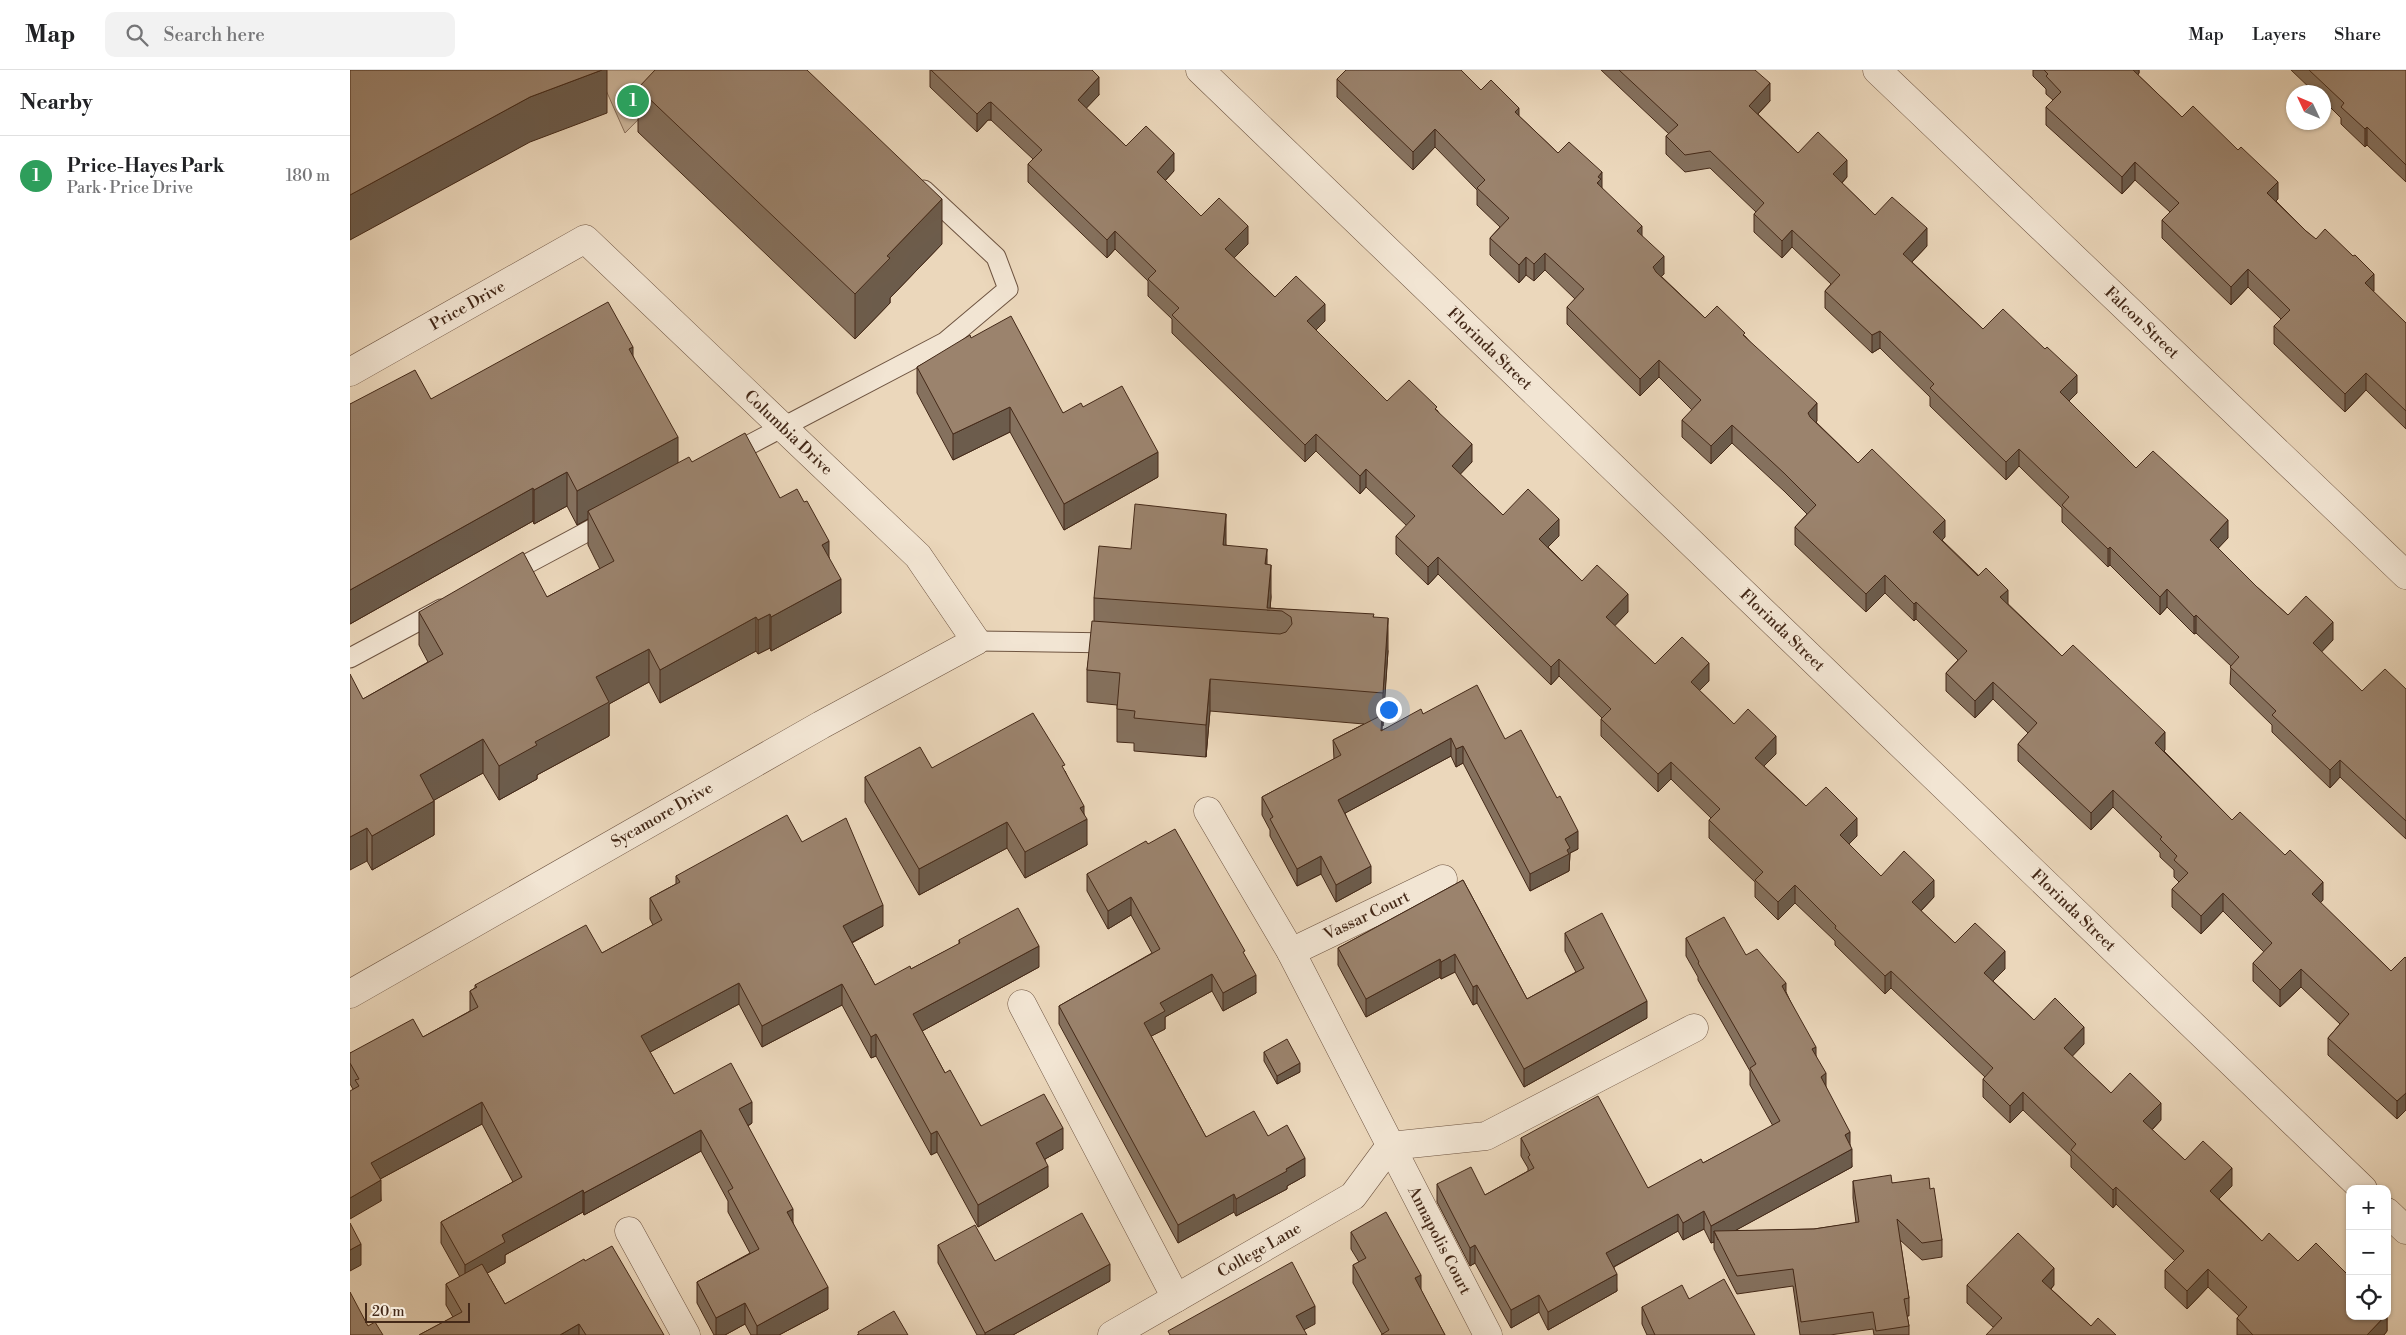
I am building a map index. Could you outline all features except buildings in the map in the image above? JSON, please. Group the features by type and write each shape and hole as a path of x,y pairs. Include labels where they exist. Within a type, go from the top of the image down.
{"street":[{"name":"Florinda Street","path":"1200,70 2359,1185"},
{"name":"Falcon Street","path":"1877,70 2406,575"},
{"name":"Columbia Drive","path":"585,239 918,556 976,641"},
{"name":"Price Drive","path":"350,372 585,239"},
{"name":"Sycamore Drive","path":"350,994 821,725 976,641"},
{"name":"Annapolis Court","path":"1208,811 1291,952 1488,1335"},
{"name":"Vassar Court","path":"1291,952 1443,879"},
{"path":"1022,1004 1176,1298"},
{"path":"1390,1146 1486,1136 1694,1028"},
{"name":"College Lane","path":"1120,1333 1176,1298 1353,1196 1390,1146"},
{"path":"2391,1216 2406,1230"},
{"path":"629,1231 686,1335"}],"lane":[{"path":"713,464 945,342 1008,289 996,257 910,177"},
{"path":"488,584 627,510"},
{"path":"350,658 454,603"},
{"path":"976,641 1095,642 1134,645"}],"shaded area":[{"path":"597,70 687,70 625,133"}],"place":[{"name":"Price-Hayes Park","path":"633,101"}]}
